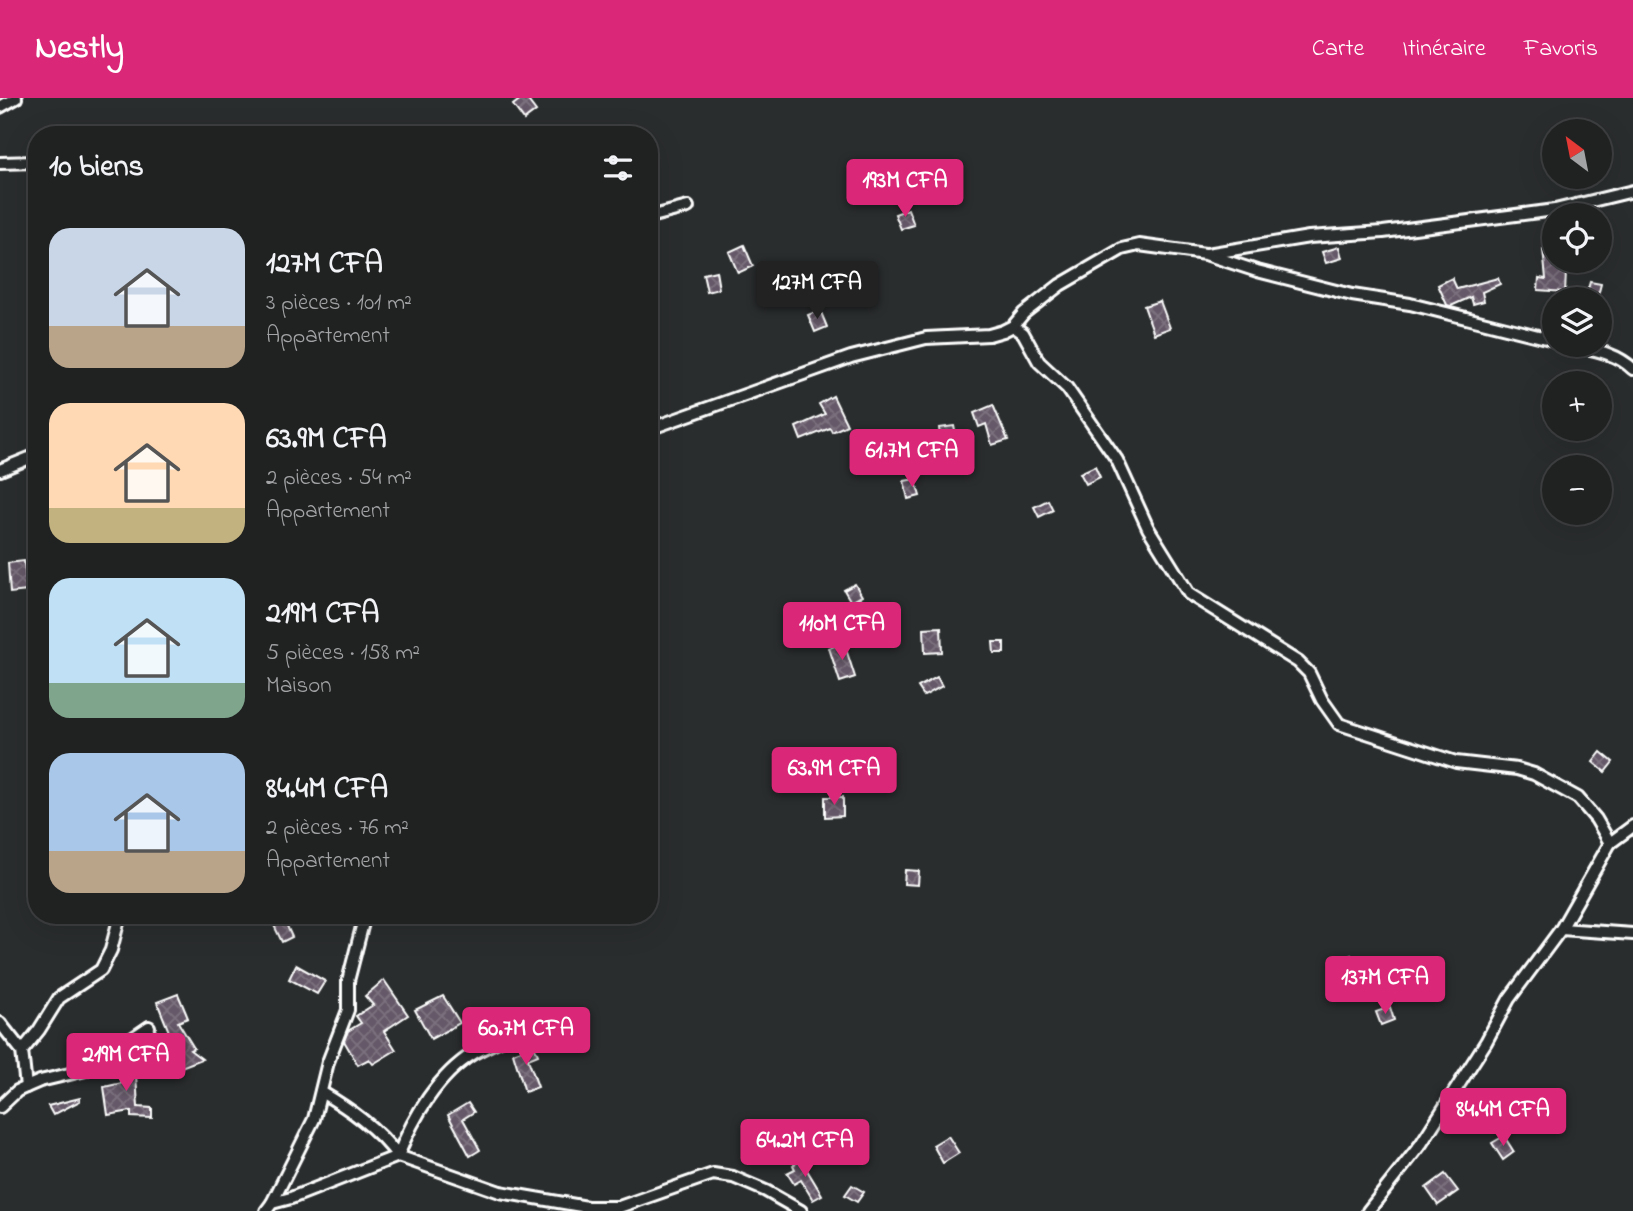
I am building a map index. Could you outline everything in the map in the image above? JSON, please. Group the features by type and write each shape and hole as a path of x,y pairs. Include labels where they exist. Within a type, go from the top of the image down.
{"street":[{"path":"0,107 16,98"},
{"path":"0,163 28,162"},
{"path":"1205,254 1309,237 1383,232 1555,210 1633,191"},
{"path":"658,215 688,207"},
{"path":"658,426 851,357 926,338 989,335 1013,326 1024,313 1060,285 1122,249 1139,245 1205,254 1257,271 1325,288 1410,304 1542,337"},
{"path":"1013,326 1023,333 1039,362 1067,388 1117,460 1149,528 1189,594 1298,662 1310,673 1322,700 1339,724 1456,762 1517,769 1534,774 1578,798 1596,819 1610,843"},
{"path":"1612,355 1633,369"},
{"path":"0,470 28,459"},
{"path":"1368,1211 1421,1143 1486,1042 1509,999 1561,929 1610,843 1633,826"},
{"path":"22,1051 59,998 102,970 118,924"},
{"path":"269,1207 314,1119 328,1062 348,1010 348,981 363,924"},
{"path":"1561,929 1633,934"},
{"path":"0,1023 22,1051 26,1087"},
{"path":"0,1107 16,1091 40,1081 86,1070 149,1027"},
{"path":"269,1207 398,1156 412,1121 448,1076 473,1054 523,1030"},
{"path":"321,1092 363,1120 388,1142 398,1156 500,1192 587,1207 619,1207 713,1174 733,1177 766,1191 800,1211"}],"building":[{"path":"526,98 536,111 524,120 513,105"},
{"path":"908,209 914,225 901,229 895,214"},
{"path":"744,245 753,266 738,273 729,252"},
{"path":"1339,247 1342,258 1326,263 1322,252"},
{"path":"716,271 719,289 707,292 703,274"},
{"path":"1545,273 1566,273 1565,287 1542,287 1542,290 1538,290 1539,278 1546,279"},
{"path":"1452,278 1457,289 1498,278 1500,284 1482,292 1484,301 1473,304 1471,297 1451,306 1447,305 1438,285"},
{"path":"1590,282 1601,284 1600,287 1589,287"},
{"path":"1160,301 1170,328 1154,334 1144,306"},
{"path":"820,310 827,327 815,332 808,315"},
{"path":"833,396 847,425 832,432 830,428 801,440 796,427 825,414 819,404"},
{"path":"993,405 1008,440 992,445 986,424 979,427 974,413"},
{"path":"954,426 957,441 941,444 939,428"},
{"path":"1095,466 1100,477 1086,484 1080,473"},
{"path":"915,479 920,496 908,499 904,481"},
{"path":"1048,500 1053,510 1039,517 1034,507"},
{"path":"24,561 27,591 10,593 8,563"},
{"path":"855,584 862,596 851,602 844,590"},
{"path":"941,627 942,652 925,653 924,628"},
{"path":"993,642 1004,642 1004,653 994,653"},
{"path":"844,643 855,677 840,682 829,648"},
{"path":"937,677 942,686 924,696 918,687"},
{"path":"1601,752 1613,762 1605,772 1593,762"},
{"path":"825,797 843,797 843,816 825,817"},
{"path":"905,870 919,871 918,885 904,884"},
{"path":"273,924 286,924 292,937 282,942"},
{"path":"1351,955 1360,972 1347,979 1338,962"},
{"path":"296,965 325,981 317,994 289,979"},
{"path":"384,980 408,1015 384,1031 396,1050 373,1064 369,1059 358,1065 344,1041 348,1031 361,1023 356,1016 373,1005 365,996"},
{"path":"178,994 188,1018 178,1022 194,1048 190,1050 202,1059 176,1069 171,1056 144,1061 142,1051 174,1044 157,1002"},
{"path":"443,996 460,1023 431,1039 415,1010"},
{"path":"1390,1007 1394,1020 1381,1025 1376,1012"},
{"path":"534,1045 538,1055 528,1059 538,1087 525,1092 513,1053"},
{"path":"134,1058 139,1073 136,1074 138,1107 152,1108 152,1118 131,1117 131,1111 108,1115 104,1087 122,1083 116,1064"},
{"path":"80,1098 80,1101 53,1115 48,1106"},
{"path":"468,1103 474,1112 463,1119 480,1150 470,1156 448,1115"},
{"path":"948,1136 959,1153 943,1163 933,1145"},
{"path":"1504,1136 1514,1152 1503,1160 1492,1143"},
{"path":"801,1160 822,1195 813,1200 801,1180 794,1184 787,1173 795,1169 793,1165"},
{"path":"1445,1174 1458,1191 1438,1205 1426,1188"},
{"path":"852,1185 864,1192 857,1202 845,1195"}]}
